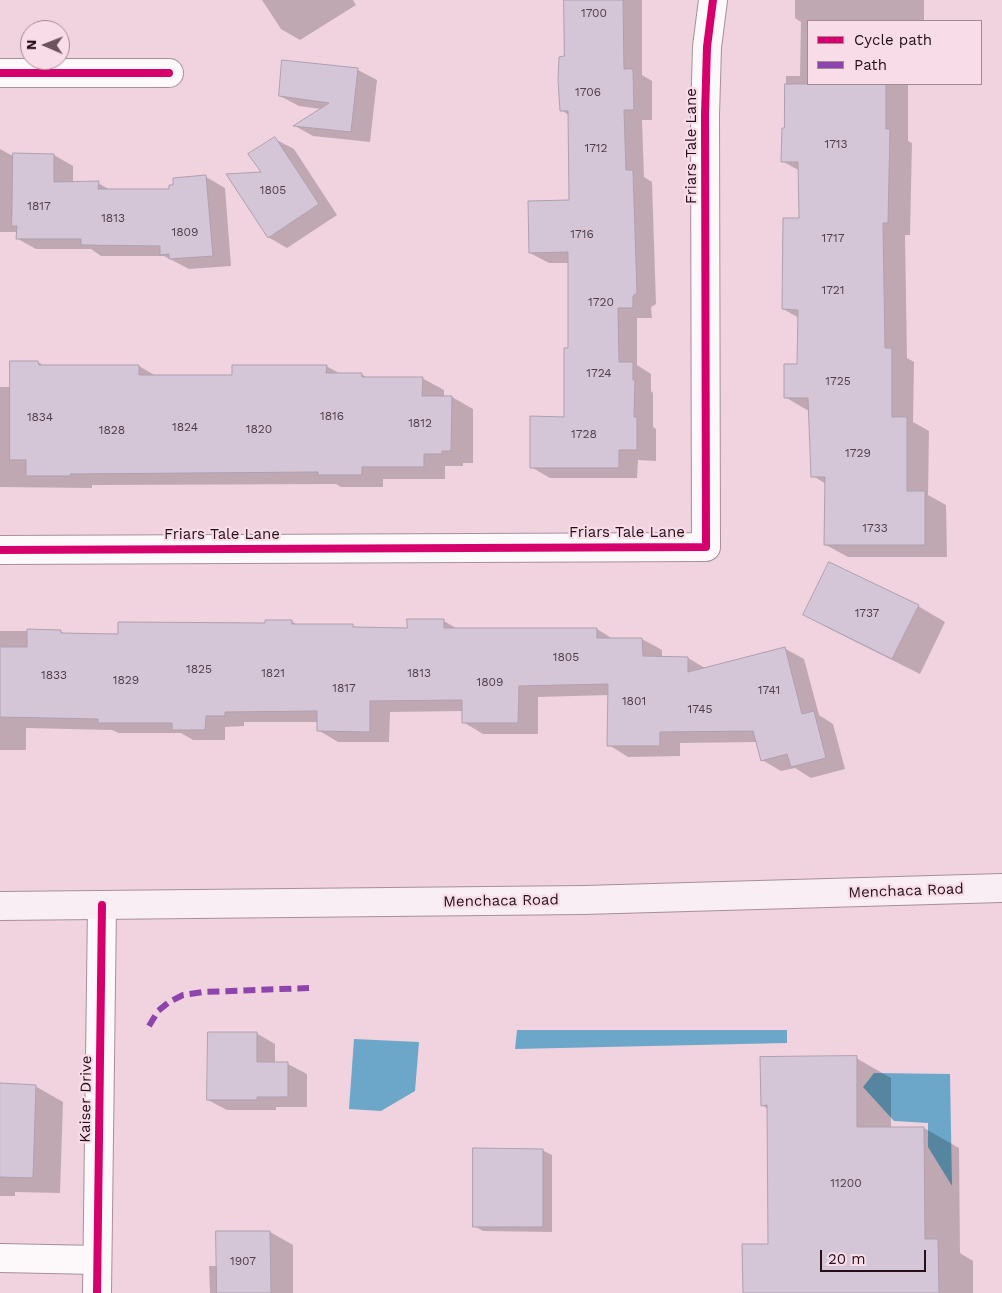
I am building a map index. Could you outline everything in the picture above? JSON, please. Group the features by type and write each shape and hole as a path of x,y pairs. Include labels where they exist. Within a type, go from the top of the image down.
{"main road":[{"name":"Menchaca Road","path":"0,906 584,900 1002,888"}],"street":[{"name":"Friars Tale Lane","path":"0,550 706,547 705,115 707,48 713,0"},
{"path":"0,73 169,73"},
{"name":"Kaiser Drive","path":"97,1293 102,905"},
{"path":"0,1258 97,1260"}],"water":[{"path":"517,1030 787,1030 787,1043 515,1049"},
{"path":"354,1039 419,1042 415,1091 381,1111 349,1109"},
{"path":"874,1073 950,1074 952,1186 928,1147 928,1123 894,1121 863,1087"}],"building":[{"path":"564,0 623,0 624,69 633,69 634,110 624,110 626,170 633,170 637,293 633,296 633,308 618,308 619,362 633,362 637,450 619,450 619,468 530,468 530,416 564,417 564,348 568,348 568,252 529,253 528,201 569,200 568,111 560,111 558,80 559,57 564,56"},
{"path":"282,60 358,68 351,132 293,126 329,103 279,96"},
{"path":"785,84 886,85 886,129 890,129 888,223 883,223 885,348 892,348 892,417 907,417 907,491 925,491 925,545 824,545 825,477 811,477 808,398 784,398 784,364 797,364 798,310 782,309 783,218 799,218 798,162 781,162 782,128 784,128"},
{"path":"275,137 319,204 268,238 226,174 261,172 248,154"},
{"path":"13,153 54,154 54,182 99,181 98,189 169,189 169,185 173,185 173,178 206,175 213,256 169,259 169,254 160,255 160,246 81,245 81,239 16,239 17,226 12,226"},
{"path":"10,361 38,361 39,365 139,365 139,375 232,375 232,365 327,365 326,373 362,373 362,377 423,377 422,396 452,396 451,451 442,451 442,454 424,454 424,467 362,467 362,475 318,475 318,472 26,476 26,460 10,460"},
{"path":"829,562 919,605 892,659 803,615"},
{"path":"407,619 444,619 444,628 597,628 597,638 642,638 643,656 688,657 688,672 785,647 802,714 814,711 826,758 791,767 787,754 761,761 753,731 660,732 660,746 607,746 608,684 519,686 518,723 462,723 462,700 370,701 370,732 317,731 317,711 225,712 225,716 206,716 205,730 172,730 172,723 98,723 98,719 0,717 0,647 27,647 27,629 61,630 61,633 118,634 118,622 265,623 265,620 292,620 292,624 353,624 353,627 407,628"},
{"path":"208,1032 257,1032 257,1062 288,1062 288,1097 257,1097 257,1100 207,1100"},
{"path":"857,1056 857,1127 924,1127 925,1239 938,1239 939,1293 743,1293 742,1244 768,1244 767,1105 761,1106 760,1057"},
{"path":"0,1083 36,1085 33,1178 0,1177"},
{"path":"473,1148 543,1149 543,1227 473,1227"},
{"path":"216,1231 270,1231 271,1293 217,1293"}],"marked path":[{"path":"149,1026 158,1011 169,1002 183,995 203,992 309,988"}],"cycle path":[{"path":"0,550 706,547 705,115 707,47 713,0"},
{"path":"0,73 169,73"},
{"path":"97,1293 102,905"}]}
